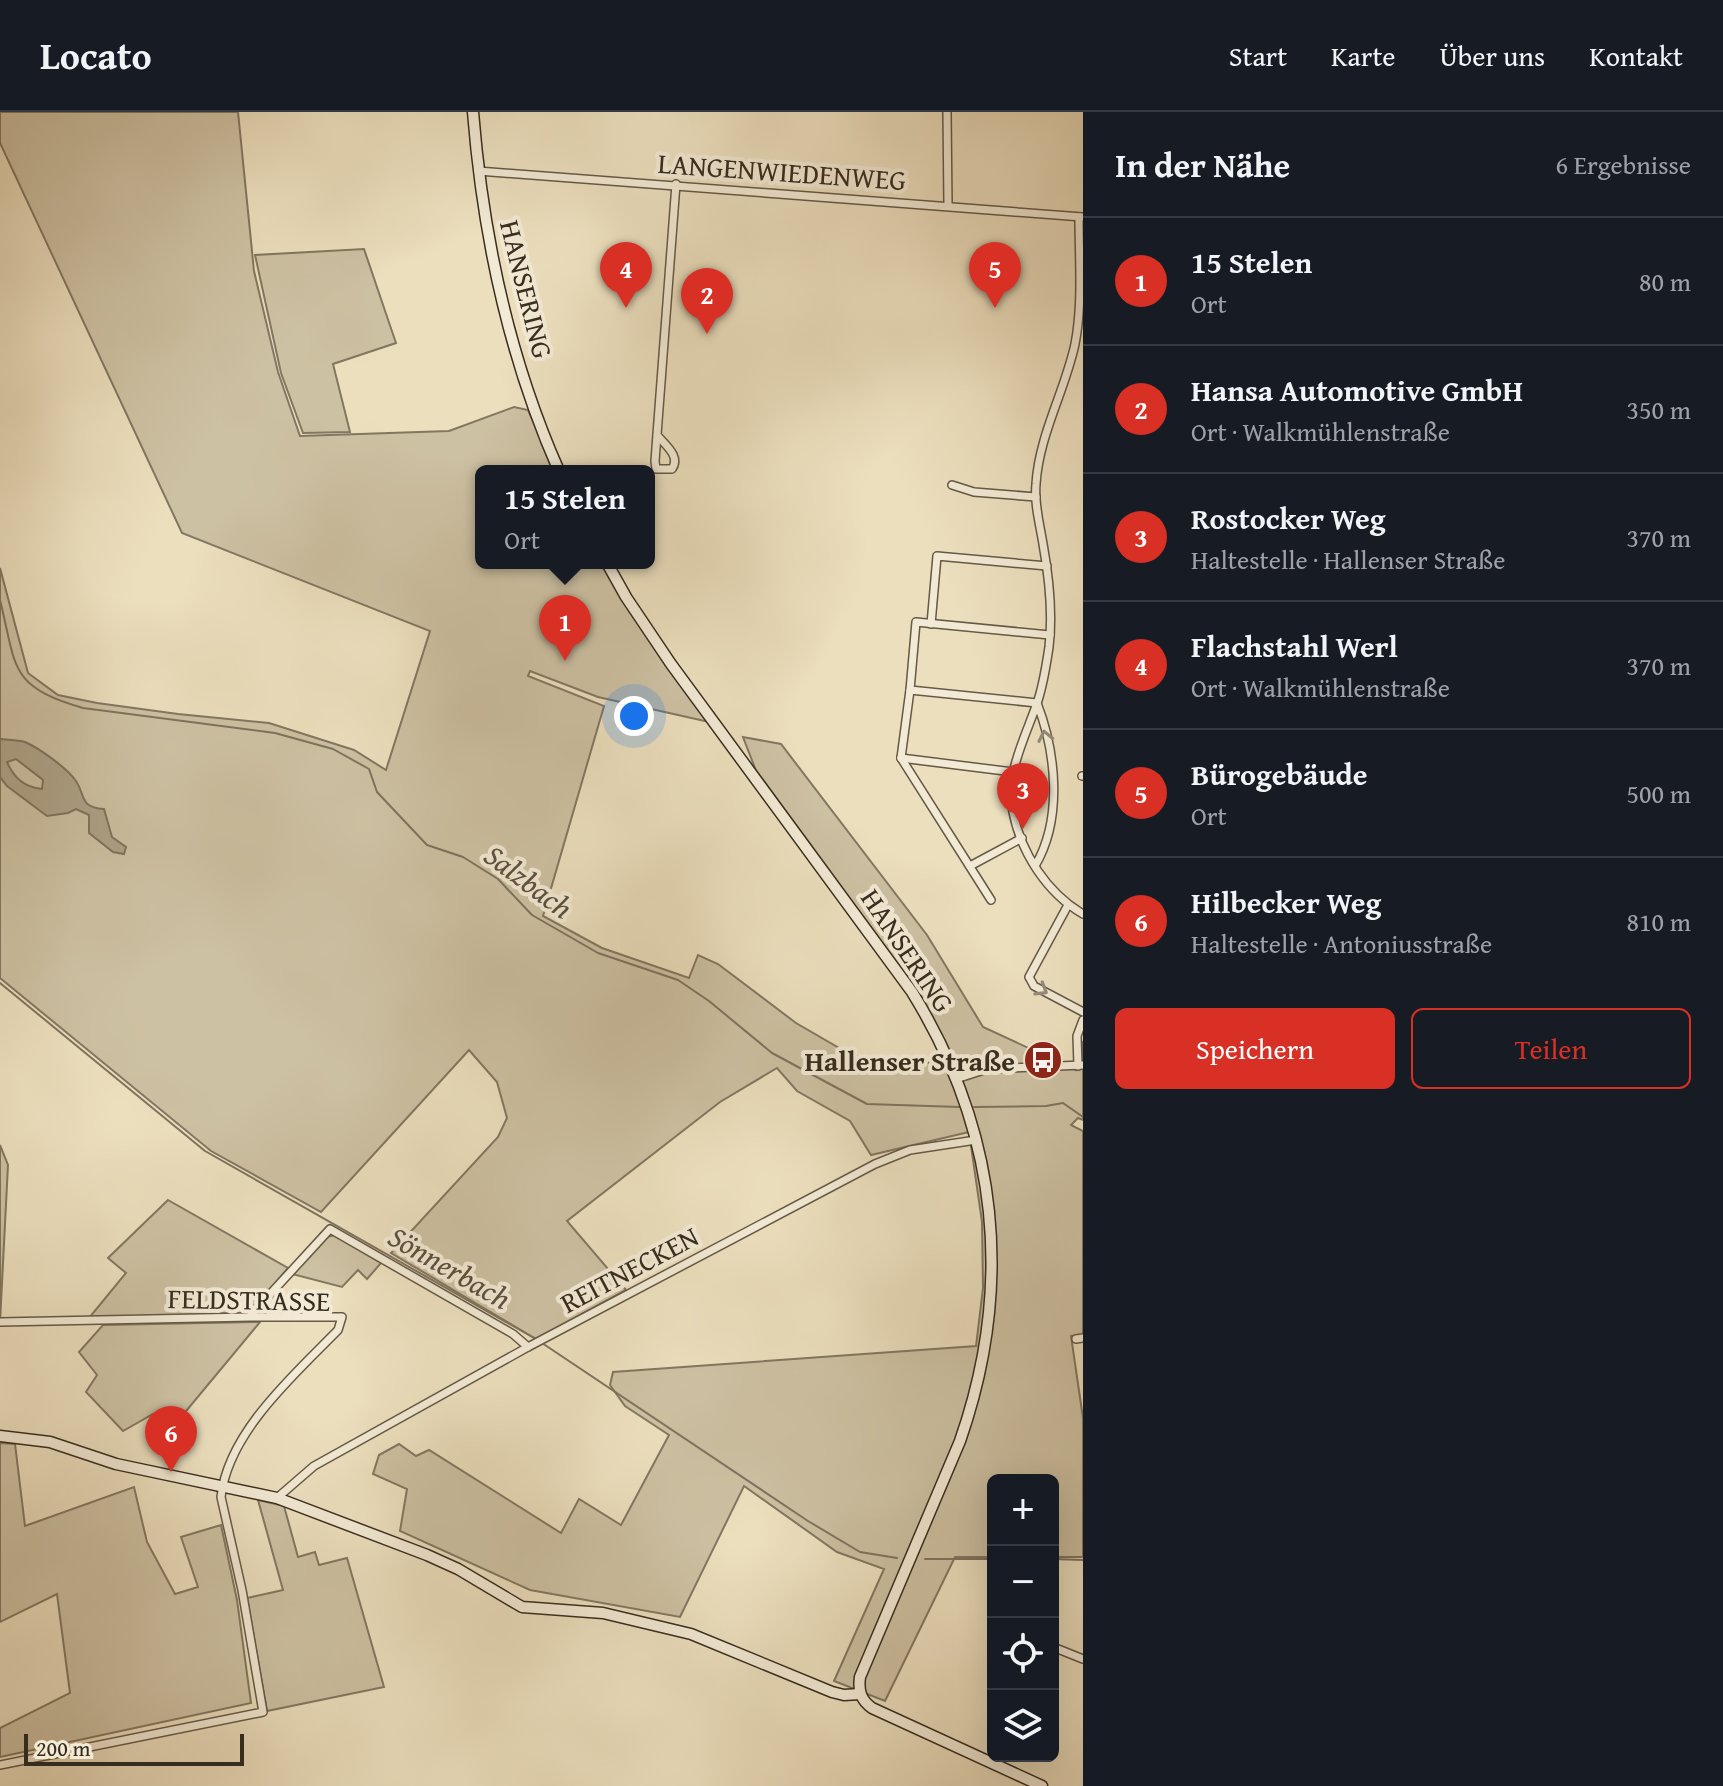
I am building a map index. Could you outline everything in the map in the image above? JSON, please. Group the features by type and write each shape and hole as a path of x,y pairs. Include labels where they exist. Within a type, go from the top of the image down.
{"street":[{"name":"HANSERING","path":"473,112 488,240 503,312 529,395 557,465"},
{"path":"947,112 948,205"},
{"name":"LANGENWIEDENWEG","path":"478,171 1081,217"},
{"path":"657,435 675,457 672,469 656,469 657,435 676,184"},
{"path":"1081,217 1078,327 1072,358 1038,468 1036,497 1047,566 1050,635 1037,703 1013,772 1012,810 1035,866 1051,889 1083,914"},
{"path":"952,485 974,492 1036,497"},
{"path":"931,624 937,556 1047,566"},
{"name":"HANSERING","path":"610,569 671,664 912,992 932,1025 956,1079 984,1175 993,1248 991,1312 984,1358 960,1441 860,1677 860,1694"},
{"path":"991,900 901,758 916,622 1050,635"},
{"path":"910,690 1037,703"},
{"path":"1035,866 1046,843 1053,792 1047,743 1037,703"},
{"path":"901,758 1013,772"},
{"path":"970,866 1022,838"},
{"path":"1068,905 1029,977 1034,986 1083,1012"},
{"path":"956,1079 987,1069 1080,1066 1077,1036 1083,1020"},
{"name":"REITNECKEN","path":"277,1498 314,1466 535,1344 875,1164 910,1150 976,1140"},
{"path":"250,1317 330,1229 535,1344"},
{"name":"FELDSTRASSE","path":"0,1324 342,1317 338,1330 257,1418 241,1441 222,1486"},
{"path":"0,1436 50,1442 116,1464 277,1498 437,1560 522,1607 603,1613 691,1634 832,1692 860,1694 872,1708 1042,1786"},
{"path":"0,1765 263,1712 242,1590 221,1497 222,1486"},
{"path":"1059,1649 1083,1659"}],"shaded area":[{"path":"0,112 238,112 254,271 278,372 300,436 449,431 514,407 528,410 553,465 475,465 475,569 606,569 709,722 598,697 530,671 528,676 604,706 543,916 602,948 689,978 698,955 718,964 796,1023 853,1056 944,1064 923,1016 874,945 770,807 743,737 781,744 927,935 983,1027 1076,1070 1083,1041 1083,1120 1078,1118 1071,1125 1083,1131 1083,1335 1071,1336 1083,1418 1083,1557 1059,1557 1059,1474 987,1474 987,1557 955,1557 885,1701 834,1681 884,1569 837,1552 744,1486 680,1617 530,1590 400,1531 407,1489 373,1474 379,1455 399,1444 416,1456 429,1450 561,1533 579,1499 621,1525 669,1435 625,1406 610,1385 613,1372 976,1346 983,1288 982,1222 969,1132 871,1155 850,1121 797,1091 777,1068 720,1102 567,1221 626,1290 536,1339 391,1253 498,1137 507,1118 497,1082 469,1050 321,1212 211,1151 0,978 0,568 28,673 58,695 178,714 269,723 354,750 386,770 430,631 182,533 0,143"},
{"path":"364,249 396,343 333,364 350,432 303,433 281,373 255,255"},
{"path":"0,739 25,742 38,749 72,776 90,806 104,809 112,837 126,847 124,854 113,852 89,833 89,815 76,809 47,816 7,786 0,777","holes":["16,759 43,780 42,789 25,784 16,777 7,762"]},
{"path":"0,1145 8,1165 0,1322"},
{"path":"168,1200 288,1268 252,1310 241,1313 89,1318 126,1273 108,1258"},
{"path":"336,1235 381,1263 367,1279 358,1270 342,1287 292,1274 325,1237"},
{"path":"260,1322 177,1422 153,1414 123,1431 86,1392 97,1375 79,1352 103,1325"},
{"path":"0,1443 15,1444 25,1526 134,1487 147,1542 175,1594 198,1587 181,1537 221,1525 237,1600 251,1703 0,1757 0,1728 70,1693 57,1594 0,1622"},
{"path":"258,1500 284,1506 298,1557 315,1552 319,1565 347,1558 384,1687 267,1711 247,1598 283,1590"}],"waterway":[{"name":"Salzbach","path":"0,600 14,658 28,682 41,691 83,708 275,733 333,749 369,769 377,792 427,845 463,857 498,879 532,915 598,953 678,980 709,1001 772,1053 867,1104 960,1107"},
{"name":"Sönnerbach","path":"0,983 205,1151 536,1339"},
{"name":"Salzbach","path":"974,1107 1063,1103 1083,1117"},
{"name":"Sönnerbach","path":"542,1343 808,1521 860,1552 897,1558"},
{"name":"Sönnerbach","path":"925,1559 987,1559"},
{"name":"Sönnerbach","path":"1059,1559 1083,1560"}],"place":[{"name":"Flachstahl Werl","path":"626,308"},
{"name":"Bürogebäude","path":"995,308"},
{"name":"Hansa Automotive GmbH","path":"707,334"},
{"name":"15 Stelen","path":"565,661"},
{"name":"Rostocker Weg","path":"1023,829"},
{"name":"Hallenser Straße","path":"1043,1060"},
{"name":"Hilbecker Weg","path":"171,1472"}]}
